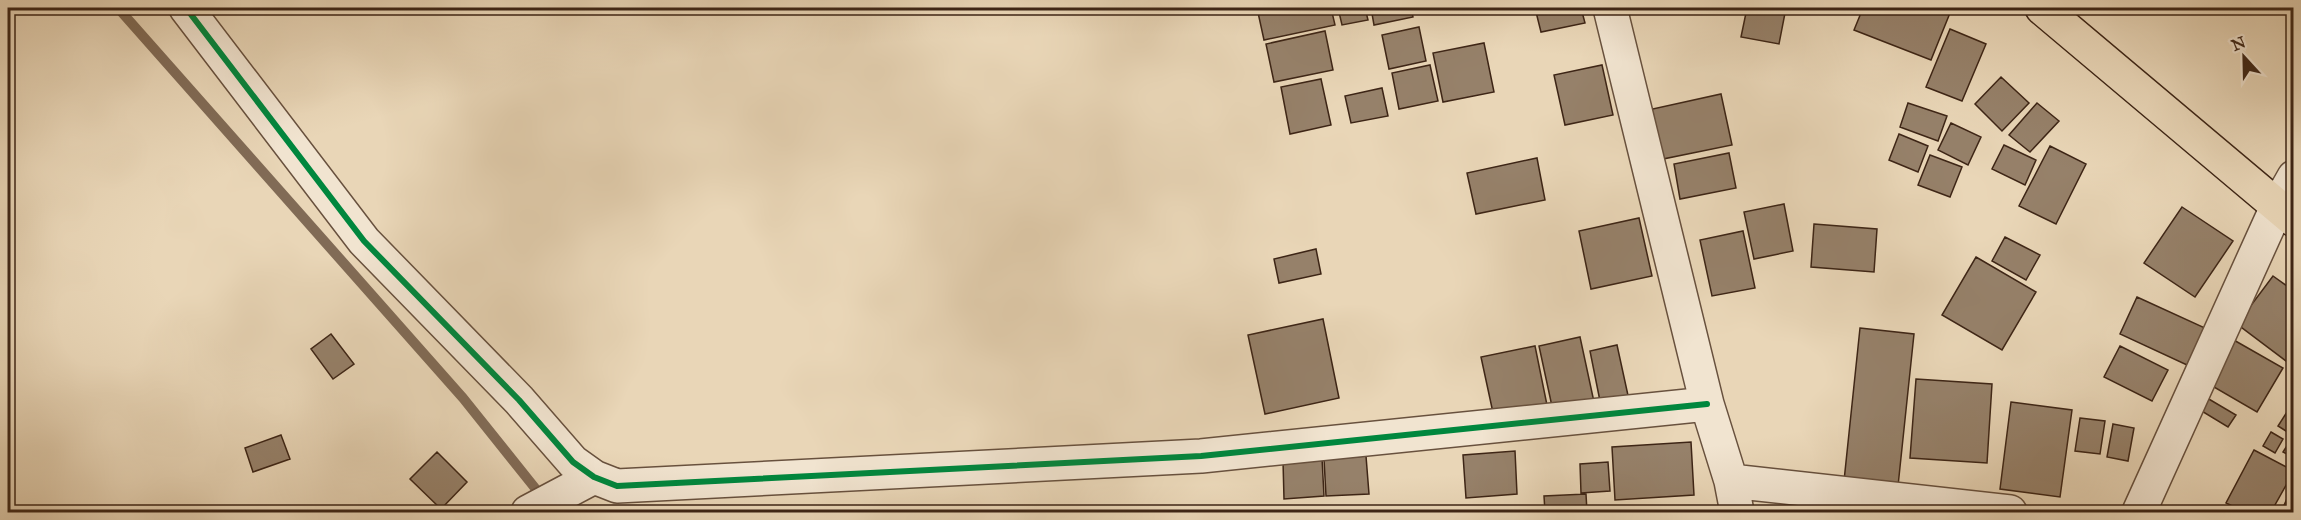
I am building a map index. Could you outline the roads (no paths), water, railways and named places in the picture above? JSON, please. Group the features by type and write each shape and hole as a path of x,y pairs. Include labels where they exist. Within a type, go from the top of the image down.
{"main road":[{"path":"2042,8 2285,213"}],"street":[{"path":"186,8 364,241 519,400 573,462 584,482"},
{"path":"1610,8 1707,404 1731,481 1737,513"},
{"path":"2139,513 2285,213 2294,177"},
{"path":"528,513 584,482 617,486 648,485 1201,456 1707,404"},
{"path":"1731,481 2010,513"}],"waterway":[{"path":"118,8 463,398 543,498"}]}
